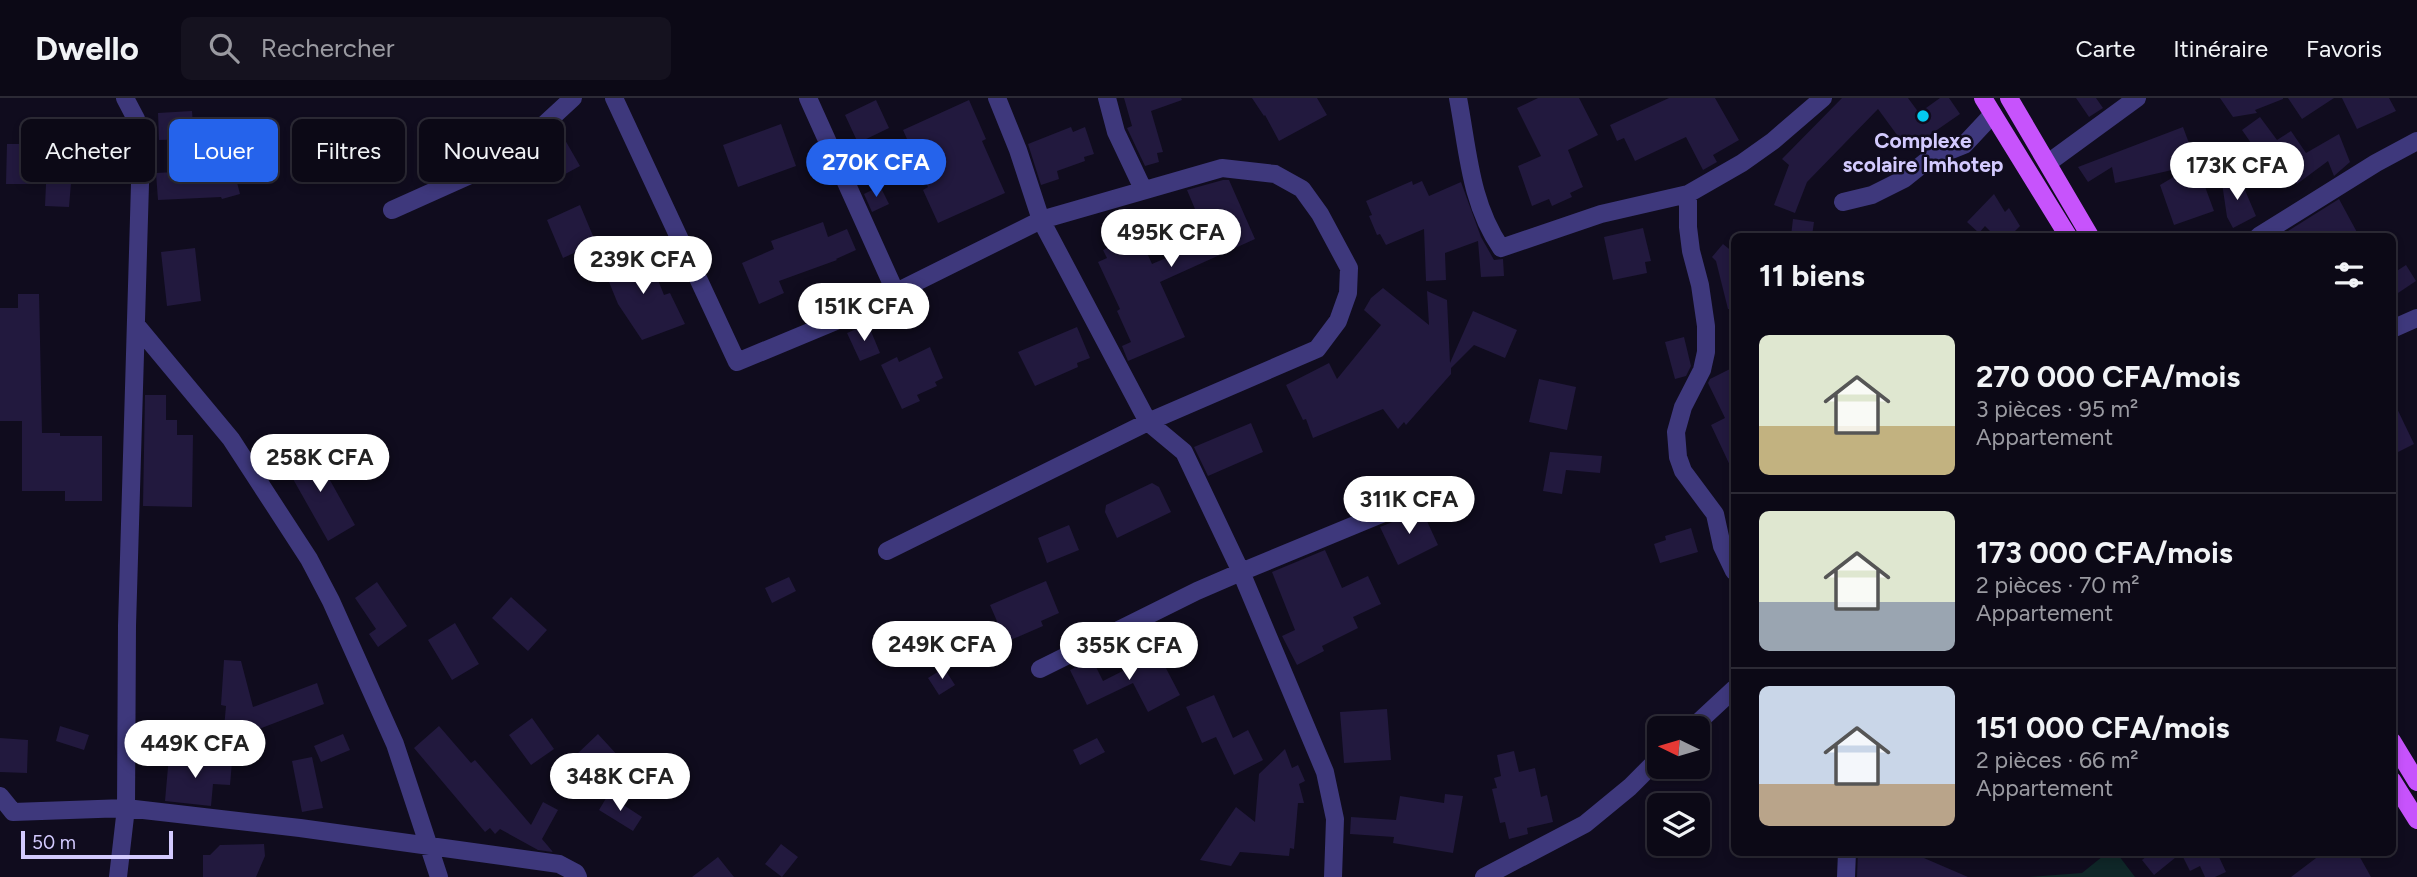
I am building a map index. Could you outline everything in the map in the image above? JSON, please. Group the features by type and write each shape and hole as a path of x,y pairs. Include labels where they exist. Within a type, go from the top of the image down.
{"main road":[{"path":"1983,98 2066,233"},
{"path":"2008,98 2088,233"},
{"path":"2396,748 2417,782"},
{"path":"2396,786 2417,820"}],"street":[{"path":"118,877 126,808 127,626 141,150 136,119 125,98"},
{"path":"392,210 508,158 573,98"},
{"path":"614,98 737,362 848,316 1041,220 1223,167 1275,174 1302,189 1320,214 1349,268 1348,293 1338,321 1317,349 1148,422 887,551"},
{"path":"807,98 895,291"},
{"path":"997,98 1018,150 1041,220 1148,422 1184,452 1241,572 1325,772 1335,819 1333,877"},
{"path":"1107,98 1116,132 1143,189"},
{"path":"1458,98 1471,176 1488,230 1501,248 1601,215 1688,194 1742,163 1773,141 1823,98"},
{"path":"2048,163 2137,98"},
{"path":"1843,202 1872,195 1904,179 1929,159 1964,145 1993,114"},
{"path":"2264,233 2376,163 2417,141"},
{"path":"1688,194 1688,228 1706,326 1706,352 1702,370 1682,407 1676,432 1678,457 1683,471 1715,514 1722,546 1731,565"},
{"path":"2396,327 2417,318"},
{"path":"137,326 231,439 309,559 396,744 439,877"},
{"path":"1040,669 1196,591 1396,508"},
{"path":"1705,716 1731,692"},
{"path":"1484,877 1585,824 1647,770"},
{"path":"0,796 13,812 126,808 300,828 559,864 576,873 578,877"},
{"path":"1846,877 1847,856"}],"green space":[{"path":"2103,856 2119,856 2135,877 2029,877 2082,873"}],"building":[{"path":"1124,98 1181,98 1182,100 1151,111 1163,152 1157,153 1159,162 1145,166 1127,128 1132,126"},
{"path":"1252,98 1317,98 1327,115 1279,141"},
{"path":"1538,98 1579,98 1598,135 1568,150 1583,187 1570,193 1572,197 1552,206 1549,199 1532,206 1518,166 1541,156 1517,108"},
{"path":"1669,98 1715,98 1739,140 1713,155 1717,162 1703,170 1686,137 1635,161 1624,138 1617,141 1610,125"},
{"path":"1842,98 1908,98 1919,113 1940,98 1949,98 1960,114 1908,150 1878,109 1807,182 1795,213 1774,205 1789,165 1782,159"},
{"path":"2076,98 2096,98 2103,108 2089,117"},
{"path":"2220,98 2283,99 2255,110 2257,113 2233,117"},
{"path":"2288,98 2334,98 2302,119"},
{"path":"2342,98 2389,98 2396,111 2357,129"},
{"path":"876,100 889,128 858,143 845,115"},
{"path":"969,100 986,139 982,141 1005,193 938,223 923,190 928,187 903,130"},
{"path":"192,111 193,119 169,119 169,140 159,140 158,113"},
{"path":"2260,117 2277,140 2291,131 2306,153 2339,134 2350,162 2334,176 2328,161 2297,184 2289,173 2276,179 2242,130"},
{"path":"781,124 796,166 738,187 723,145"},
{"path":"1071,127 1073,132 1085,127 1094,154 1084,157 1085,161 1057,171 1059,179 1041,185 1028,144"},
{"path":"2183,127 2214,211 2174,225 2160,185 2194,165 2115,183 2112,167 2088,182 2078,167"},
{"path":"564,138 580,166 564,175"},
{"path":"7,144 21,144 21,182 116,182 71,183 69,207 45,206 46,184 6,184"},
{"path":"169,172 169,182 237,182 240,194 222,199 158,200 156,173"},
{"path":"2239,176 2256,216 2233,228 2227,217 2222,183"},
{"path":"1229,180 1255,239 1160,282 1185,337 1128,361 1122,346 1131,342 1117,311 1120,309 1098,262 1107,258 1103,250 1120,243 1124,251 1142,242 1152,264 1208,240 1187,190"},
{"path":"1412,181 1413,185 1422,181 1429,196 1461,182 1481,237 1494,260 1503,259 1504,276 1481,277 1478,241 1445,253 1446,280 1426,281 1424,229 1386,245 1380,234 1377,235 1366,201"},
{"path":"880,186 889,204 872,212 864,194"},
{"path":"1994,194 2005,212 2009,208 2020,226 2013,233 1992,233 1985,226 1979,233 1967,222"},
{"path":"2339,199 2357,233 2285,233"},
{"path":"580,205 596,243 563,258 547,220"},
{"path":"1793,219 1814,222 1812,233 1791,233"},
{"path":"823,222 828,237 847,229 856,250 837,260 779,281 784,293 759,304 742,263 774,249 771,241"},
{"path":"1643,228 1651,261 1645,262 1647,273 1613,280 1604,237"},
{"path":"1723,244 1731,251 1731,309 1728,309 1716,261 1712,257"},
{"path":"644,245 664,295 670,293 685,324 642,340 618,304 607,277 623,269 616,256"},
{"path":"195,248 201,301 167,306 161,252"},
{"path":"2406,265 2416,281 2396,294 2396,271"},
{"path":"1383,288 1429,325 1427,291 1447,300 1450,363 1473,311 1517,330 1505,358 1474,345 1451,368 1451,374 1406,425 1404,422 1398,429 1383,409 1313,438 1306,419 1303,420 1286,385 1329,363 1337,379 1381,325 1364,310 1371,298"},
{"path":"18,294 39,294 42,433 102,436 102,501 65,501 65,491 22,491 22,421 0,421 0,308 18,308"},
{"path":"868,324 880,353 860,361 847,333"},
{"path":"1077,327 1090,358 1077,363 1078,367 1035,386 1018,352"},
{"path":"1684,337 1691,366 1686,376 1675,379 1665,342"},
{"path":"930,347 943,378 935,382 937,386 917,395 920,401 902,409 881,365 897,357 899,362"},
{"path":"1731,368 1731,468 1711,425 1725,418 1708,383 1710,379"},
{"path":"1539,379 1576,387 1567,430 1529,422"},
{"path":"145,395 166,395 166,420 177,420 177,435 193,435 192,507 143,506"},
{"path":"2396,406 2414,444 2396,453"},
{"path":"1251,423 1263,452 1208,476 1194,447"},
{"path":"312,448 355,525 328,541 284,463"},
{"path":"1550,452 1602,456 1600,473 1566,470 1562,494 1543,491"},
{"path":"1152,483 1159,487 1171,512 1117,538 1105,512 1106,505"},
{"path":"1420,506 1438,545 1398,565 1380,527 1400,519 1406,512"},
{"path":"1069,525 1079,550 1047,563 1038,538"},
{"path":"1691,528 1698,552 1660,563 1654,544 1666,540 1665,536"},
{"path":"1325,550 1342,588 1368,576 1381,604 1353,617 1358,628 1322,646 1324,651 1297,665 1282,636 1295,630 1272,572"},
{"path":"789,577 796,591 772,603 765,588"},
{"path":"1046,581 1059,613 1041,621 1043,626 1006,642 990,605"},
{"path":"377,582 407,626 378,647 369,634 376,629 355,598"},
{"path":"511,597 547,630 528,651 492,618"},
{"path":"455,623 479,664 452,680 428,640"},
{"path":"1158,653 1180,695 1148,712 1133,683 1087,705 1070,670 1092,659 1103,681"},
{"path":"224,660 241,661 253,707 317,683 324,704 259,729 262,742 223,739 226,706 221,705"},
{"path":"944,668 955,685 939,695 928,678"},
{"path":"1214,695 1233,738 1248,730 1263,760 1234,775 1216,737 1202,743 1186,707"},
{"path":"1387,709 1391,760 1344,763 1340,712"},
{"path":"532,718 554,749 531,765 509,735"},
{"path":"60,726 89,735 84,750 56,741"},
{"path":"439,726 471,763 475,760 531,825 543,802 558,810 542,839 553,852 538,850 500,829 495,834 490,828 485,832 414,748"},
{"path":"343,734 350,750 321,762 314,746"},
{"path":"598,734 631,770 609,790 577,754"},
{"path":"0,738 28,740 27,773 0,772"},
{"path":"1097,738 1105,752 1080,765 1073,750"},
{"path":"1285,749 1292,768 1298,765 1305,781 1299,784 1304,803 1298,803 1294,849 1290,848 1289,856 1240,852 1231,866 1200,860 1236,807 1255,822 1259,774"},
{"path":"1514,751 1519,772 1535,768 1541,797 1547,795 1553,822 1527,828 1528,834 1509,839 1505,822 1500,823 1492,789 1497,788 1494,778 1501,776 1497,755"},
{"path":"169,756 232,762 230,785 213,784 211,806 165,801"},
{"path":"312,757 323,808 302,812 292,761"},
{"path":"1445,794 1463,796 1453,853 1393,843 1394,837 1350,834 1351,817 1396,820 1400,796 1444,803"},
{"path":"608,795 642,817 633,831 599,810"},
{"path":"264,844 265,856 256,877 203,877 203,855 210,855 220,845"},
{"path":"781,844 798,857 782,877 765,864"},
{"path":"1858,856 1919,856 1968,877 1857,877"},
{"path":"2147,856 2177,856 2154,875 2142,860"},
{"path":"2182,856 2221,856 2226,872 2215,877 2205,877 2200,866 2190,871"},
{"path":"2319,856 2359,856 2371,877 2291,877"},
{"path":"718,857 734,877 692,877"}],"place":[{"name":"Complexe scolaire Imhotep","path":"1923,116"}]}
